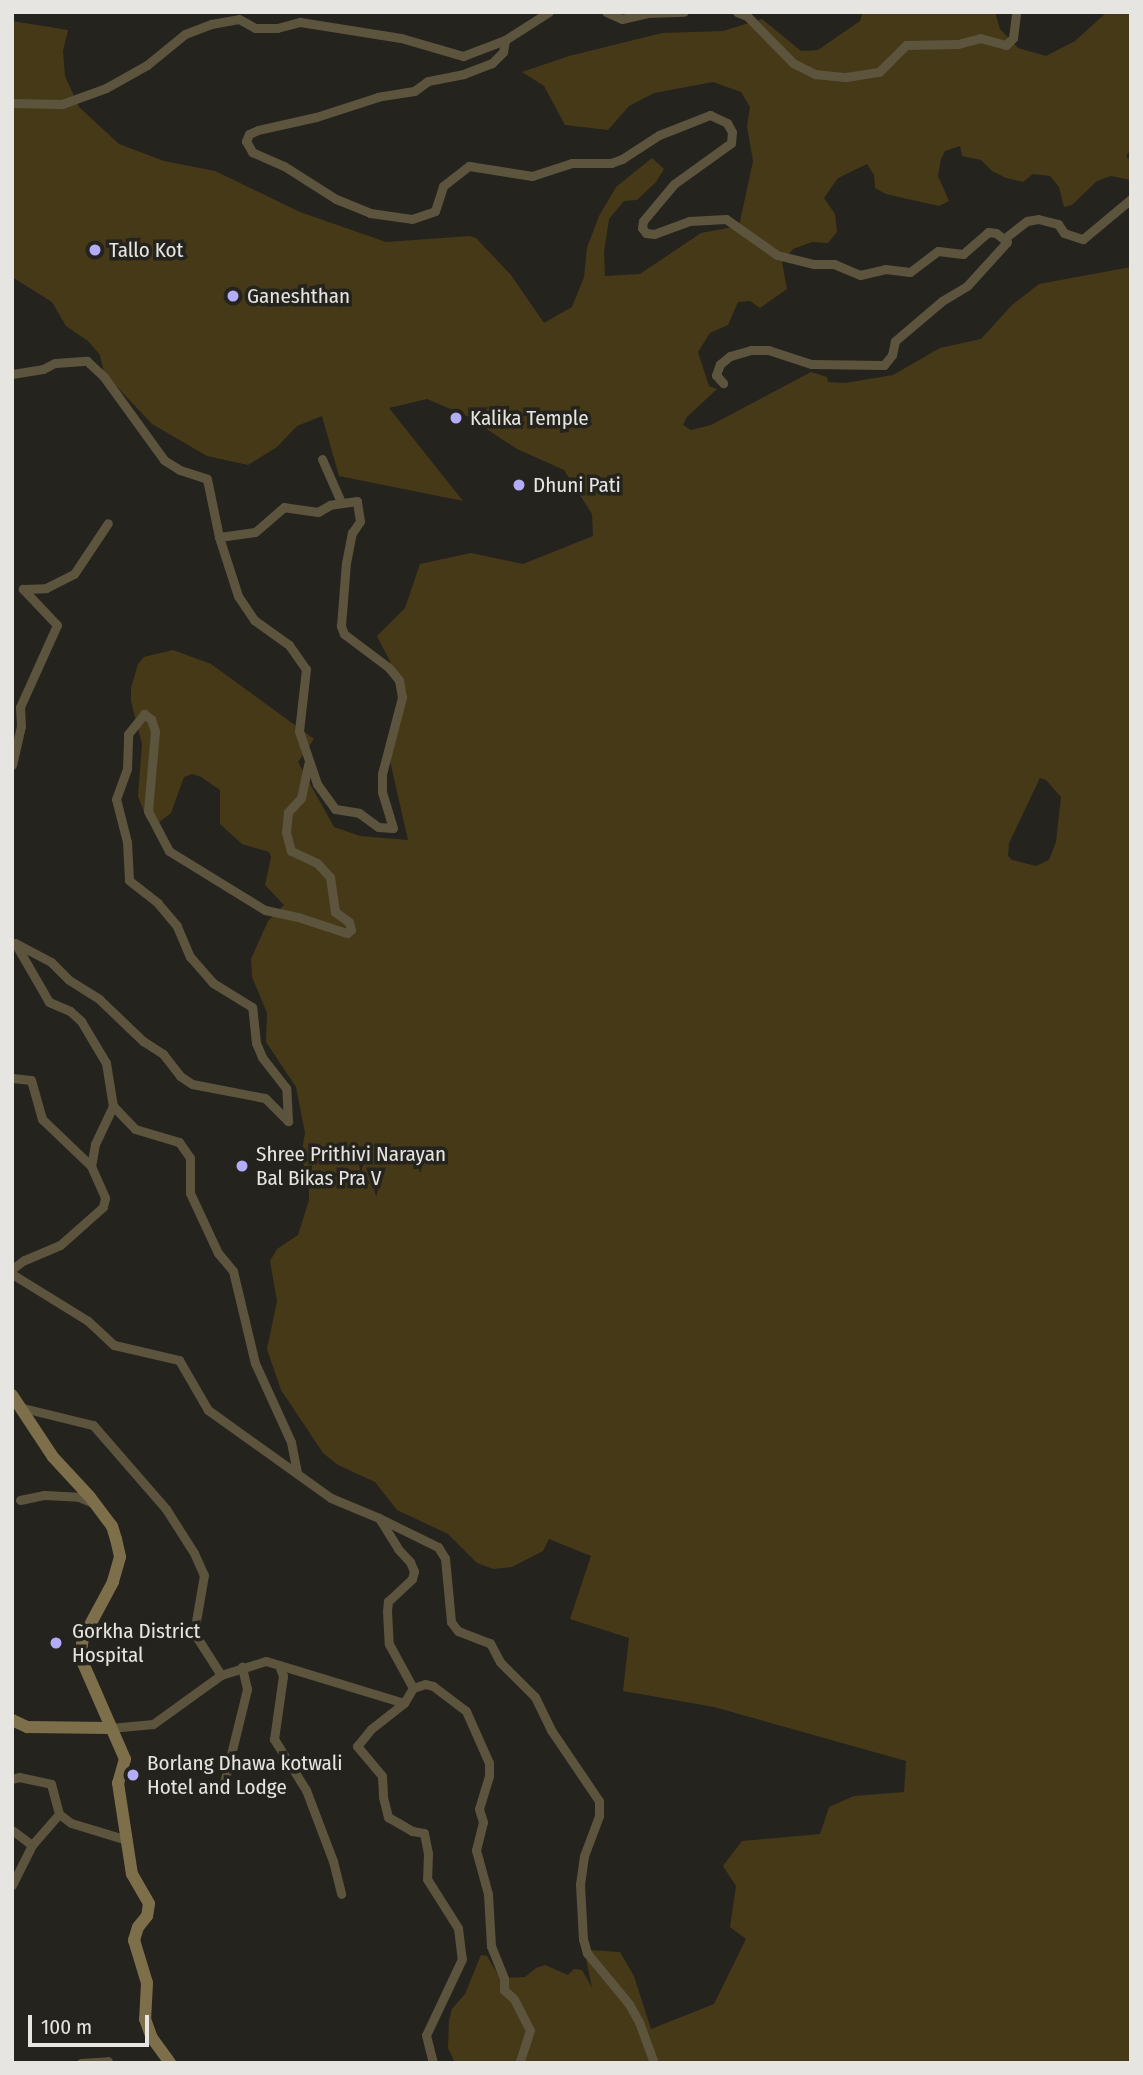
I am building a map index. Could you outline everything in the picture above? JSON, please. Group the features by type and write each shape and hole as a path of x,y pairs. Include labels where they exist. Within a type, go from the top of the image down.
{"street":[{"path":"12,103 62,104 106,88 147,65 185,34 211,24 239,19 255,28 277,28 300,22 401,38 463,56 505,40 549,12"},
{"path":"606,12 622,19 646,13 684,12"},
{"path":"737,12 747,16 793,63 815,74 846,77 879,72 906,46 958,44 980,38 1006,45 1013,38 1016,12"},
{"path":"505,40 503,52 492,63 428,81 414,92 378,97 316,117 258,130 249,134 246,141 251,152 284,166 355,208 412,219 435,211 443,186 469,166 531,176 572,163 611,163 659,135 710,115 727,123 732,132 731,143 674,184 643,221 642,229 646,233 654,234 689,221 726,219 777,255 806,262 834,264 860,275 885,269 910,272 938,251 963,254 988,232 1005,238"},
{"path":"1005,238 1027,221 1038,219 1058,224 1064,233 1083,239 1131,199"},
{"path":"723,383 716,375 720,364 730,356 751,350 768,350 811,364 884,365 892,355 895,341 942,301 976,278 1007,244 1005,238"},
{"path":"12,374 43,369 55,363 87,361 164,460 180,470 207,479 219,537 238,596 254,620 289,645 306,670 299,731 317,784 335,809 359,813 378,827 393,828 382,792 382,774 402,697 399,680 388,667 344,634 341,626 346,563 352,533 360,522 357,501 341,502 318,512 285,507 256,531 219,537"},
{"path":"321,459 341,502"},
{"path":"12,765 22,726 19,707 57,625 23,589 46,588 74,574 108,523"},
{"path":"14,941 51,962 69,980 99,999 143,1041 163,1054 180,1076 192,1084 265,1098 288,1121 286,1088 262,1057 256,1043 255,1013 252,1007 213,983 190,957 177,926 158,903 129,880 127,842 116,799 127,769 128,734 144,714 151,719 155,731 148,811 169,851 265,910 298,916 347,933 351,930 349,922 335,912 330,877 317,863 292,851 286,832 288,812 300,798 308,764"},
{"path":"14,941 48,1002 70,1011 81,1021 106,1063 113,1106 135,1129 179,1142 190,1158 190,1193 218,1252 233,1271 255,1363 291,1441 296,1473"},
{"path":"12,1078 31,1080 43,1119 91,1166 105,1198 103,1207 60,1245 24,1260 12,1272 88,1321 114,1345 179,1360 208,1410 331,1498 438,1547 445,1558 451,1622 458,1631 490,1643 500,1662 535,1697 551,1730 599,1801 599,1816 584,1856 580,1884 583,1939 587,1953 629,2004 639,2022 654,2063"},
{"path":"91,1166 95,1144 113,1106"},
{"path":"12,1395 53,1457 111,1526 120,1557 113,1582 83,1638 81,1651 110,1728 125,1759 118,1783 132,1874 149,1903 147,1916 138,1927 134,1940 147,1983 145,2020 152,2038 170,2063"},
{"path":"23,1408 93,1424 166,1509 194,1553 204,1575 195,1627 196,1636 221,1675"},
{"path":"20,1500 44,1495 79,1497 96,1505"},
{"path":"379,1518 414,1570 412,1578 388,1601 387,1611 388,1644 413,1688"},
{"path":"12,1720 27,1727 110,1728 153,1724 221,1675 266,1661 404,1703"},
{"path":"279,1665 284,1676 274,1739 306,1790 333,1861 341,1894"},
{"path":"223,1787 247,1689 242,1667"},
{"path":"433,2063 426,2035 462,1959 458,1927 427,1879 428,1853 424,1833 411,1831 388,1817 383,1797 383,1776 357,1746 371,1729 404,1703 413,1688 425,1684 433,1686 466,1711 489,1763 489,1776 479,1809 483,1822 476,1850 488,1894 491,1946 504,1979 504,1990 514,1999 530,2030 519,2063"},
{"path":"12,1779 19,1777 51,1784 59,1814 71,1823 127,1840"},
{"path":"12,1885 27,1842 59,1814"},
{"path":"12,1830 27,1842"},
{"path":"80,2063 108,2061"}],"shaded area":[{"path":"863,12 995,12 1000,29 1018,48 1046,56 1075,41 1107,12 1131,12 1131,149 1126,156 1131,161 1131,180 1111,176 1097,181 1072,205 1064,207 1059,187 1050,176 1033,174 1023,182 1006,178 992,171 981,160 962,156 960,146 945,151 941,159 938,176 949,201 939,206 886,194 875,188 874,175 867,164 838,178 824,198 835,214 837,232 828,243 812,242 793,249 782,262 787,289 760,308 750,301 738,302 728,325 710,333 698,352 709,386 717,389 687,417 683,425 691,430 711,425 811,372 827,377 828,382 845,383 893,375 940,348 981,339 1012,305 1039,284 1131,267 1131,2063 455,2063 448,2048 449,2020 452,2009 465,1994 481,1955 487,1956 500,1978 525,1977 545,1965 568,1975 574,1969 582,1970 592,1988 586,1958 589,1950 620,1952 634,1976 651,2029 714,2004 746,1939 730,1927 736,1886 723,1866 742,1841 820,1834 829,1807 854,1796 904,1792 906,1761 714,1707 623,1691 629,1638 570,1619 591,1556 549,1539 543,1551 512,1567 493,1569 477,1563 448,1534 397,1510 375,1482 338,1465 323,1453 281,1390 267,1349 277,1301 270,1261 277,1249 298,1235 309,1200 309,1185 301,1155 305,1133 296,1087 266,1042 267,1013 252,977 251,959 268,921 284,905 265,885 271,857 269,852 242,844 220,824 220,790 201,777 192,774 184,777 171,813 158,823 147,820 138,796 142,744 131,701 131,688 138,664 144,657 173,650 211,664 314,739 298,762 334,827 360,836 408,840 388,752 405,691 377,636 405,608 420,564 471,553 523,564 593,536 592,514 564,470 517,449 467,416 427,399 389,408 463,501 339,476 322,416 297,426 277,447 248,465 207,456 152,424 104,373 100,355 88,341 66,326 52,302 12,277 12,21 68,30 63,51 65,76 79,107 119,144 164,161 215,171 300,212 386,242 470,236 476,238 511,275 544,323 572,307 584,277 587,248 599,216 616,187 652,158 664,169 656,182 637,200 624,201 609,219 604,252 605,276 640,274 701,233 739,226 753,161 747,126 750,107 741,92 713,82 654,93 629,106 608,130 565,125 544,86 522,72 569,56 662,33 723,31 762,19 801,51 818,50 860,21","holes":["1040,778 1046,780 1061,797 1056,842 1049,860 1036,866 1012,860 1008,856 1009,843"]}],"place":[{"name":"Tallo Kot","path":"95,250"},
{"name":"Ganeshthan","path":"233,296"},
{"name":"Kalika Temple","path":"456,418"},
{"name":"Dhuni Pati","path":"519,485"},
{"name":"Shree Prithivi Narayan Bal Bikas Pra V","path":"242,1166"},
{"name":"Gorkha District Hospital","path":"56,1643"},
{"name":"Borlang Dhawa kotwali Hotel and Lodge","path":"133,1775"}]}
